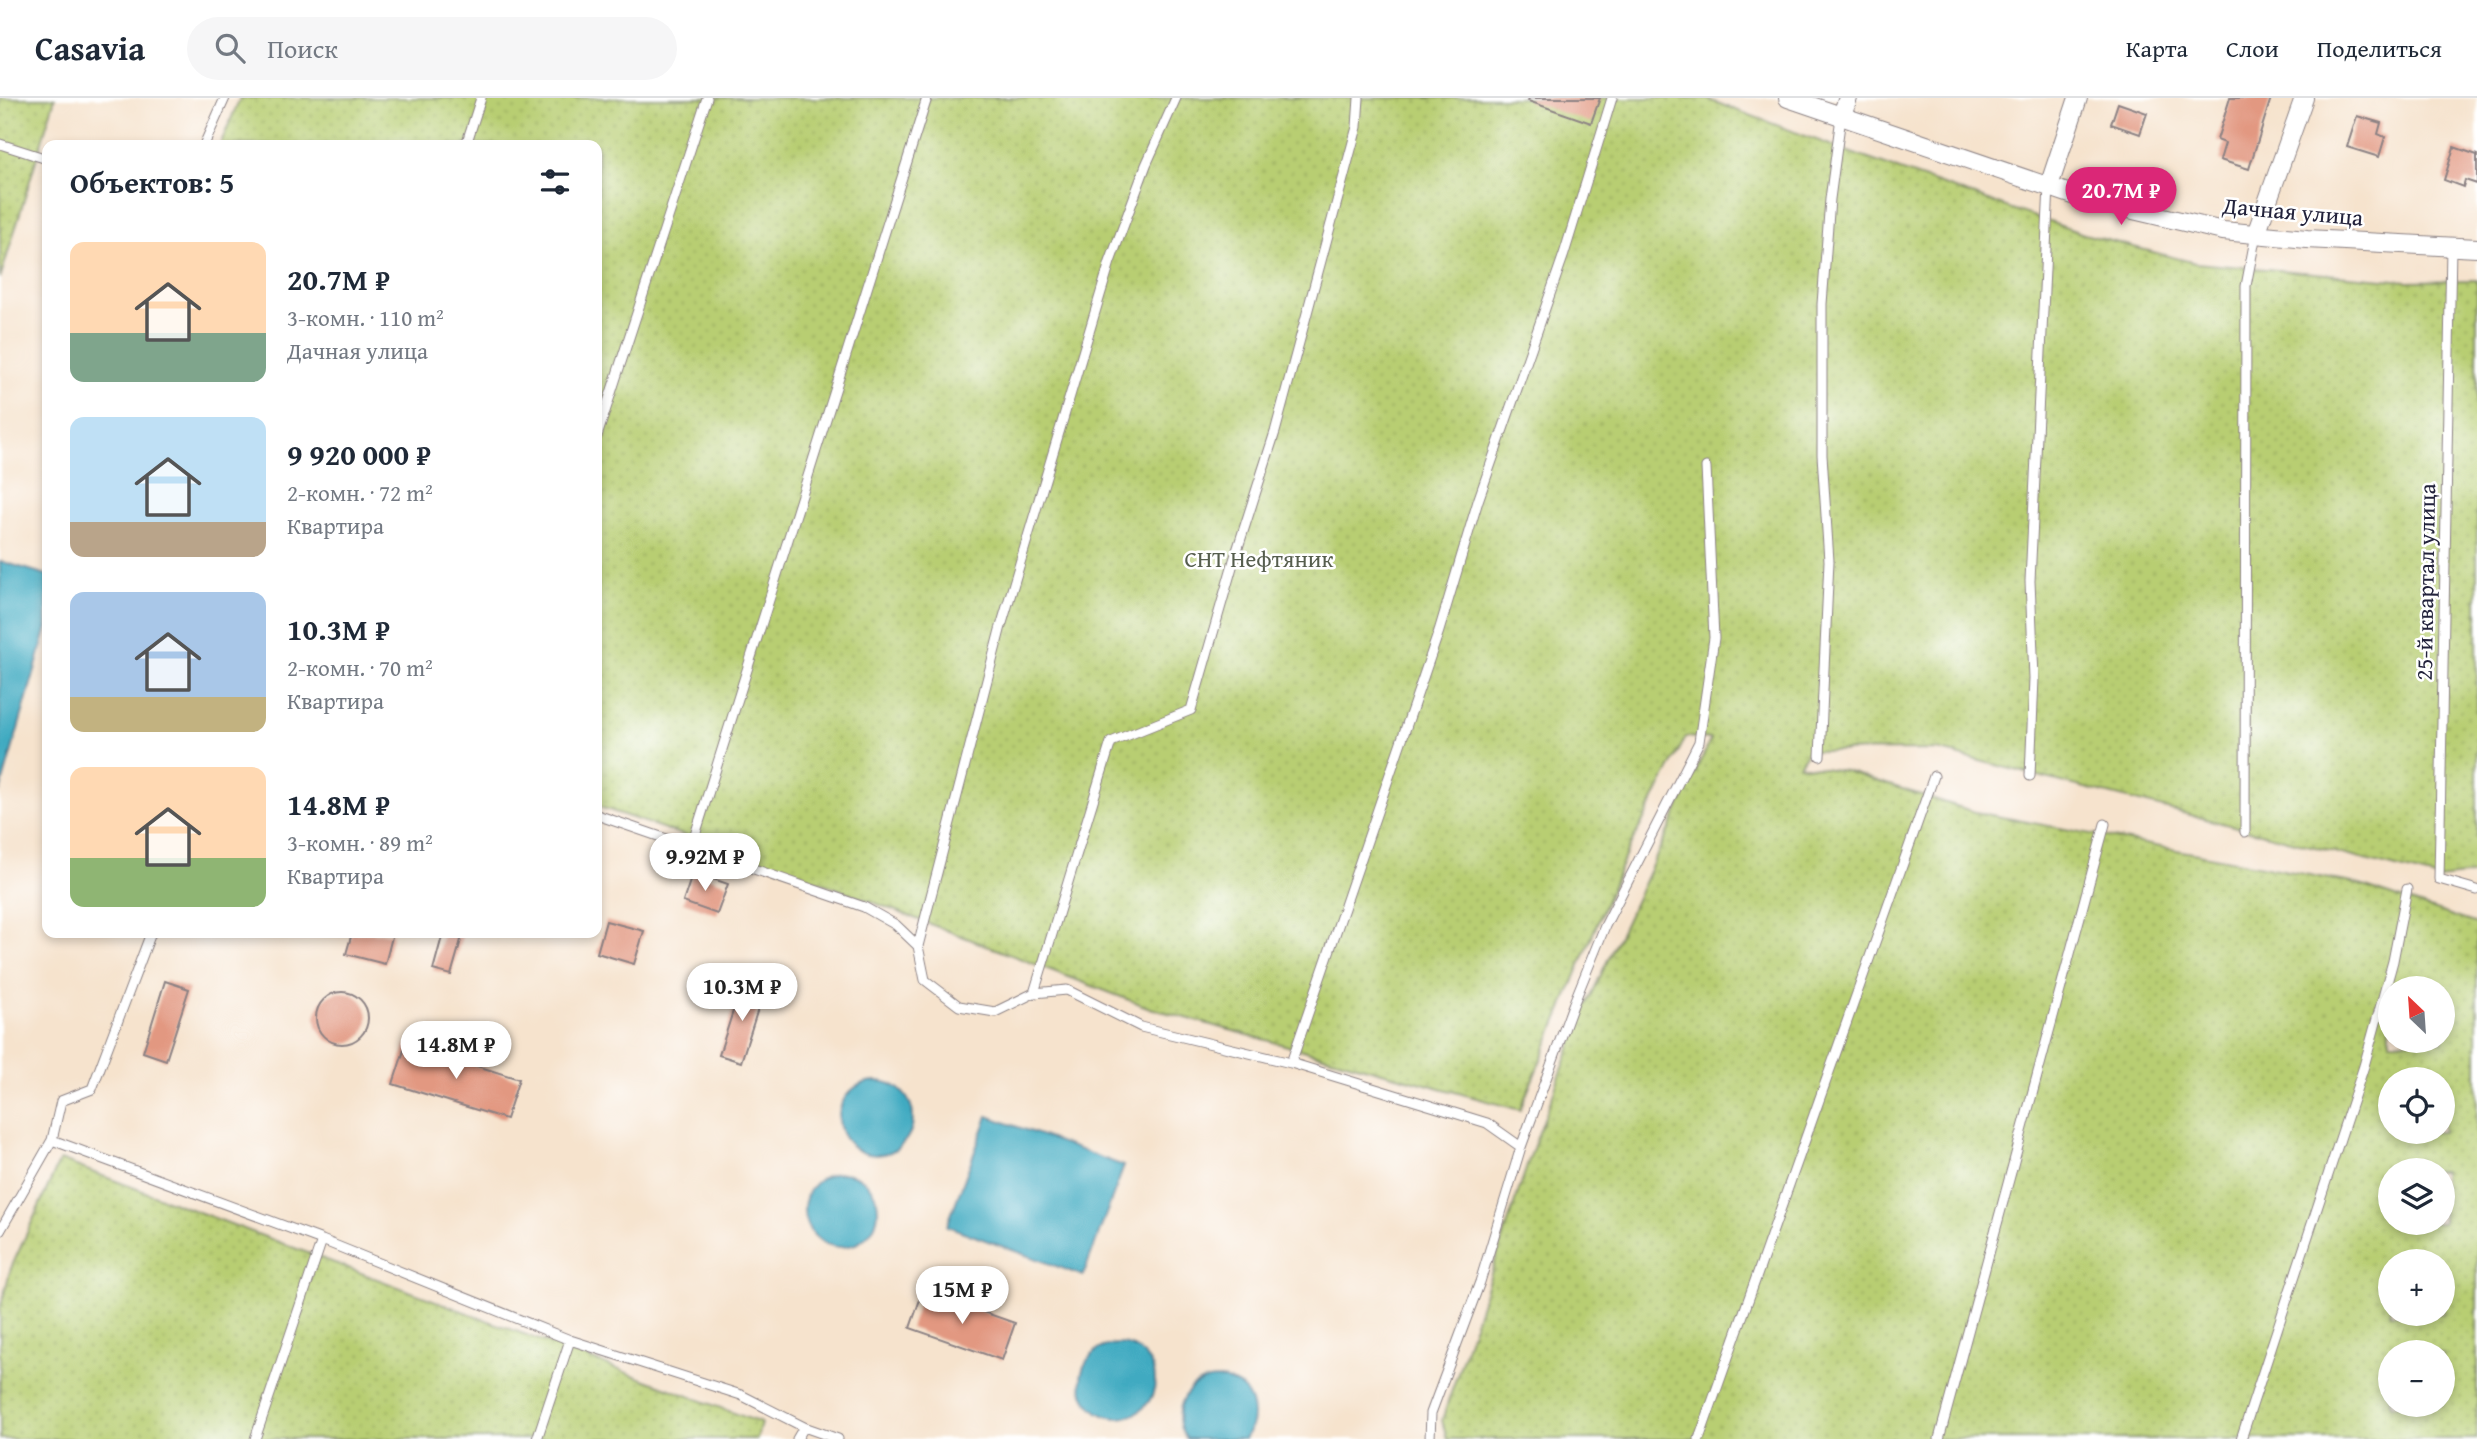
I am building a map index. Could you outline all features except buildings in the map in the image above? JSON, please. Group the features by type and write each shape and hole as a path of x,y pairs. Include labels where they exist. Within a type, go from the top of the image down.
{"street":[{"name":"Дачная улица","path":"1788,98 2082,198 2223,231 2477,248"},
{"path":"1841,117 1848,98"},
{"path":"2049,186 2078,98"},
{"path":"2256,234 2304,98"}],"lane":[{"path":"206,140 225,98"},
{"path":"468,140 481,98"},
{"path":"602,421 707,98"},
{"path":"691,848 927,98"},
{"path":"1176,98 1146,165 1110,262 1000,631 918,946 925,980 959,1006 995,1012 1034,993 1067,990 1141,1027 1291,1063 1486,1123 1521,1147"},
{"path":"1034,993 1111,743 1192,710 1234,560 1275,432 1357,127 1359,98"},
{"path":"1291,1063 1440,631 1478,501 1564,254 1612,98"},
{"path":"1820,756 1829,561 1822,455 1822,304 1830,199 1841,117"},
{"path":"0,144 42,157"},
{"path":"2030,776 2034,678 2031,581 2049,186"},
{"path":"2245,832 2246,286 2256,234"},
{"name":"25-й квартал улица","path":"2451,247 2440,879 2477,890"},
{"path":"1430,1439 1431,1413 1480,1282 1521,1147 1605,926 1699,742 1714,638 1706,467"},
{"path":"1699,1439 1934,776"},
{"path":"602,817 864,908 896,925 918,946"},
{"path":"1939,1439 2105,824"},
{"path":"2241,1439 2364,1066 2393,961 2407,889"},
{"path":"0,1231 52,1140 61,1101 92,1089 149,938"},
{"path":"52,1140 322,1240 570,1340 741,1395 804,1427 838,1439"},
{"path":"255,1439 322,1240"},
{"path":"537,1439 570,1340"},
{"path":"796,1439 804,1427"}],"green space":[{"path":"0,98 55,98 42,140 0,279"},
{"name":"СНТ Нефтяник","path":"240,98 1704,98 1854,154 2084,234 2195,263 2407,281 2477,280 2477,874 2439,879 1937,750 1808,751 1799,765 1845,771 1975,812 2357,884 2477,924 2477,1439 1447,1439 1442,1420 1532,1151 1584,1011 1711,739 1686,737 1626,854 1520,1110 1150,1008 807,877 602,808 602,140 222,140"},
{"path":"60,1160 761,1423 757,1439 0,1439 0,1309 11,1268"}],"water":[{"path":"0,561 42,574 42,645 0,792"},
{"path":"876,1081 897,1087 907,1097 913,1118 907,1139 897,1149 876,1155 855,1149 845,1139 839,1118 845,1097 855,1087"},
{"path":"988,1116 1124,1166 1083,1276 947,1226"},
{"path":"841,1173 862,1179 872,1189 878,1210 872,1231 862,1241 841,1247 820,1241 810,1231 804,1210 810,1189 820,1179"},
{"path":"1118,1344 1139,1350 1149,1360 1155,1381 1149,1402 1139,1412 1118,1418 1097,1412 1087,1402 1081,1381 1087,1360 1097,1350"},
{"path":"1224,1379 1242,1388 1251,1402 1253,1415 1248,1433 1244,1439 1187,1439 1182,1432 1179,1416 1183,1399 1194,1386 1203,1381"}]}
